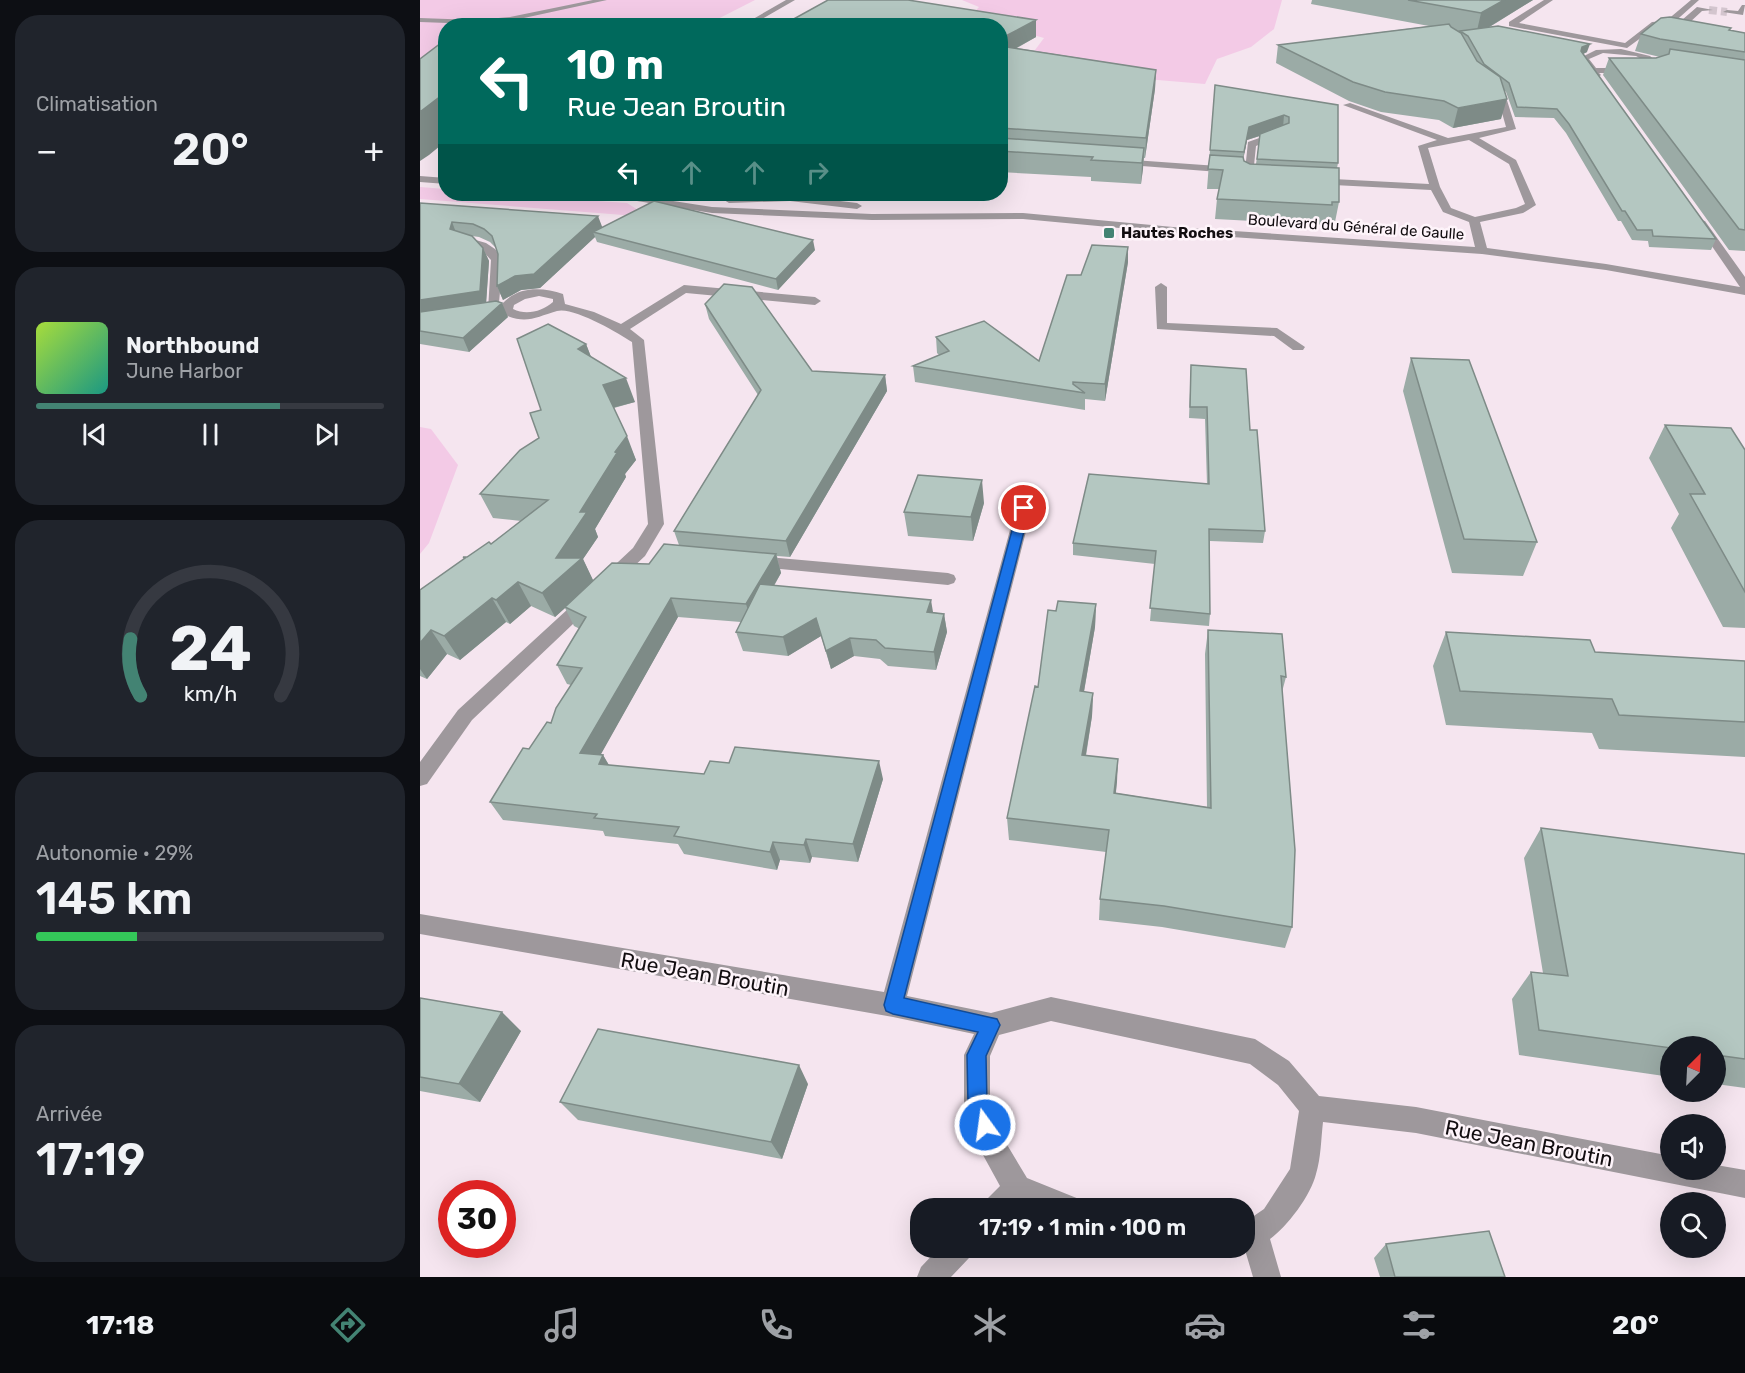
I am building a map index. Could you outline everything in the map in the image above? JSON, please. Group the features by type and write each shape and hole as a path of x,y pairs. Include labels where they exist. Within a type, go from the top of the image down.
{"street":[{"path":"515,18 603,0"},
{"path":"758,18 791,0"},
{"path":"1549,0 1512,24 1627,46 1655,24 1687,21 1700,9 1709,10"},
{"path":"1668,23 1695,0"},
{"path":"1727,12 1740,13 1745,7"},
{"path":"420,20 438,21"},
{"path":"1600,80 1584,58 1595,52 1628,54 1665,62"},
{"path":"1594,70 1650,71 1659,67 1654,60"},
{"path":"1472,138 1513,162 1531,205 1519,211 1474,220 1447,210 1435,187 1423,146 1511,129 1501,94 1485,82"},
{"path":"1347,105 1449,141"},
{"path":"1271,179 1248,178 1251,144 1281,133"},
{"path":"1113,161 1249,171"},
{"path":"420,179 438,180"},
{"path":"1306,181 1435,187"},
{"name":"Boulevard du Général de Gaulle","path":"656,201 712,210 872,217 1023,216 1173,230 1482,251 1606,267 1745,291"},
{"name":"Boulevard du Général de Gaulle","path":"813,201 927,216"},
{"path":"1697,217 1745,285"},
{"path":"1474,220 1482,251"},
{"path":"462,239 470,239 490,249 497,260 495,310"},
{"path":"1161,287 1161,326 1277,332 1298,347"},
{"path":"622,328 684,289 815,301"},
{"path":"536,292 557,295 560,300 557,306 546,312 529,316 515,316 507,311 495,310 519,296 536,292"},
{"path":"420,778 465,715 639,552 656,524 638,340 622,328 589,314 557,306"},
{"path":"893,1005 1024,508"},
{"path":"639,552 662,554"},
{"path":"742,561 948,579"},
{"name":"Rue Jean Broutin","path":"420,924 893,1005 991,1025"},
{"path":"1042,1198 1017,1188 992,1146 977,1104 977,1055 991,1025 1051,1009 1255,1052 1277,1065 1295,1082 1312,1108 1303,1174 1274,1219 1255,1231"},
{"name":"Rue Jean Broutin","path":"1312,1108 1416,1120 1745,1184"},
{"path":"1007,1198 1017,1188"},
{"path":"1255,1247 1267,1277"},
{"path":"931,1277 949,1258"}],"shaded area":[{"path":"420,0 755,0 720,18 438,18 438,62 420,62"},
{"path":"962,0 1282,0 1274,29 1251,47 1217,59 1205,84 1146,79 1029,58 1044,38 1008,28 1008,18 969,18 979,7"},
{"path":"420,187 438,188 438,200 420,199"},
{"path":"445,201 627,203 649,217"},
{"path":"420,427 431,429 458,465 429,543 420,554"}],"building":[{"path":"828,0 908,0 1036,20 1008,35 1008,18 795,18"},
{"path":"1408,0 1504,0 1481,13"},
{"path":"1670,17 1731,28 1729,30 1745,33 1745,52 1641,34 1661,18"},
{"path":"1449,24 1461,33 1477,61 1500,77 1507,99 1458,108 1444,101 1385,92 1353,82 1278,45"},
{"path":"1498,26 1590,44 1582,47 1581,51 1716,239 1653,236 1652,230 1637,230 1625,211 1622,211 1569,124 1557,109 1517,107 1509,83 1484,64 1468,36 1460,31"},
{"path":"438,45 438,98 420,112 420,59"},
{"path":"1008,47 1156,70 1146,138 1008,129"},
{"path":"1670,49 1745,60 1745,230 1739,229 1609,58 1656,58 1669,54"},
{"path":"1215,85 1338,105 1338,163 1257,159 1260,134 1289,123 1289,117 1284,115 1249,127 1244,152 1210,150"},
{"path":"1008,139 1144,148 1142,163 1091,160 1093,157 1008,152"},
{"path":"1210,155 1243,157 1244,161 1250,164 1339,168 1339,202 1332,202 1332,205 1217,199 1223,170 1208,169"},
{"path":"654,201 813,240 776,279 593,232"},
{"path":"420,203 598,216 534,274 515,276 497,286 498,254 492,236 473,224 452,222 450,229 472,236 483,248 480,291 420,300"},
{"path":"1092,245 1128,247 1105,384 1073,382 1085,393 913,366 949,351 936,337 984,321 1039,361 1067,275 1081,275"},
{"path":"724,284 752,287 812,371 885,375 786,541 674,531 761,390 705,304"},
{"path":"496,301 502,303 463,338 420,331 420,312"},
{"path":"548,324 586,344 578,349 626,378 603,385 627,436 580,512 587,512 556,558 582,558 542,593 518,582 496,600 492,598 444,636 431,630 420,643 420,590 465,558 463,557 467,557 489,542 491,544 548,500 480,494 520,450 539,438 530,413 541,410 517,339"},
{"path":"1411,358 1469,360 1537,542 1464,539"},
{"path":"1191,365 1246,369 1250,430 1257,430 1265,531 1209,529 1210,614 1150,608 1156,551 1073,543 1089,474 1209,484 1207,407 1190,407"},
{"path":"1665,425 1731,428 1745,450 1745,592 1690,494 1705,494"},
{"path":"918,475 982,480 971,517 904,512"},
{"path":"664,544 776,554 746,604 671,598 580,753 603,755 599,764 704,774 710,761 729,763 735,747 879,761 853,844 806,839 804,845 773,842 770,852 674,836 679,827 594,818 597,814 490,802 523,748 529,749 547,722 551,723 556,708 582,668 557,665 586,617 565,607 612,563 649,564"},
{"path":"760,584 931,600 927,612 944,614 934,652 885,648 876,640 850,638 826,651 816,618 783,637 736,632"},
{"path":"1058,601 1096,604 1080,691 1093,693 1082,755 1118,759 1114,793 1211,808 1208,630 1282,634 1286,677 1281,676 1295,850 1292,927 1164,906 1100,899 1109,830 1007,818 1035,686 1038,687 1048,610 1056,611"},
{"path":"1446,632 1590,640 1595,652 1745,661 1745,722 1619,715 1612,699 1460,691"},
{"path":"1541,828 1745,854 1745,1059 1726,1056 1726,1036 1660,1036 1660,1046 1539,1030 1531,972 1568,976"},
{"path":"420,998 502,1012 459,1084 420,1077"},
{"path":"598,1029 799,1065 771,1142 560,1102"},
{"path":"1489,1231 1505,1277 1395,1277 1386,1244"}],"tunnel":[{"path":"1709,10 1727,12"}],"place":[{"name":"Hautes Roches","path":"1109,233"}],"route":[{"path":"985,1125 977,1104 977,1055 991,1025 893,1005 1024,508"}]}
